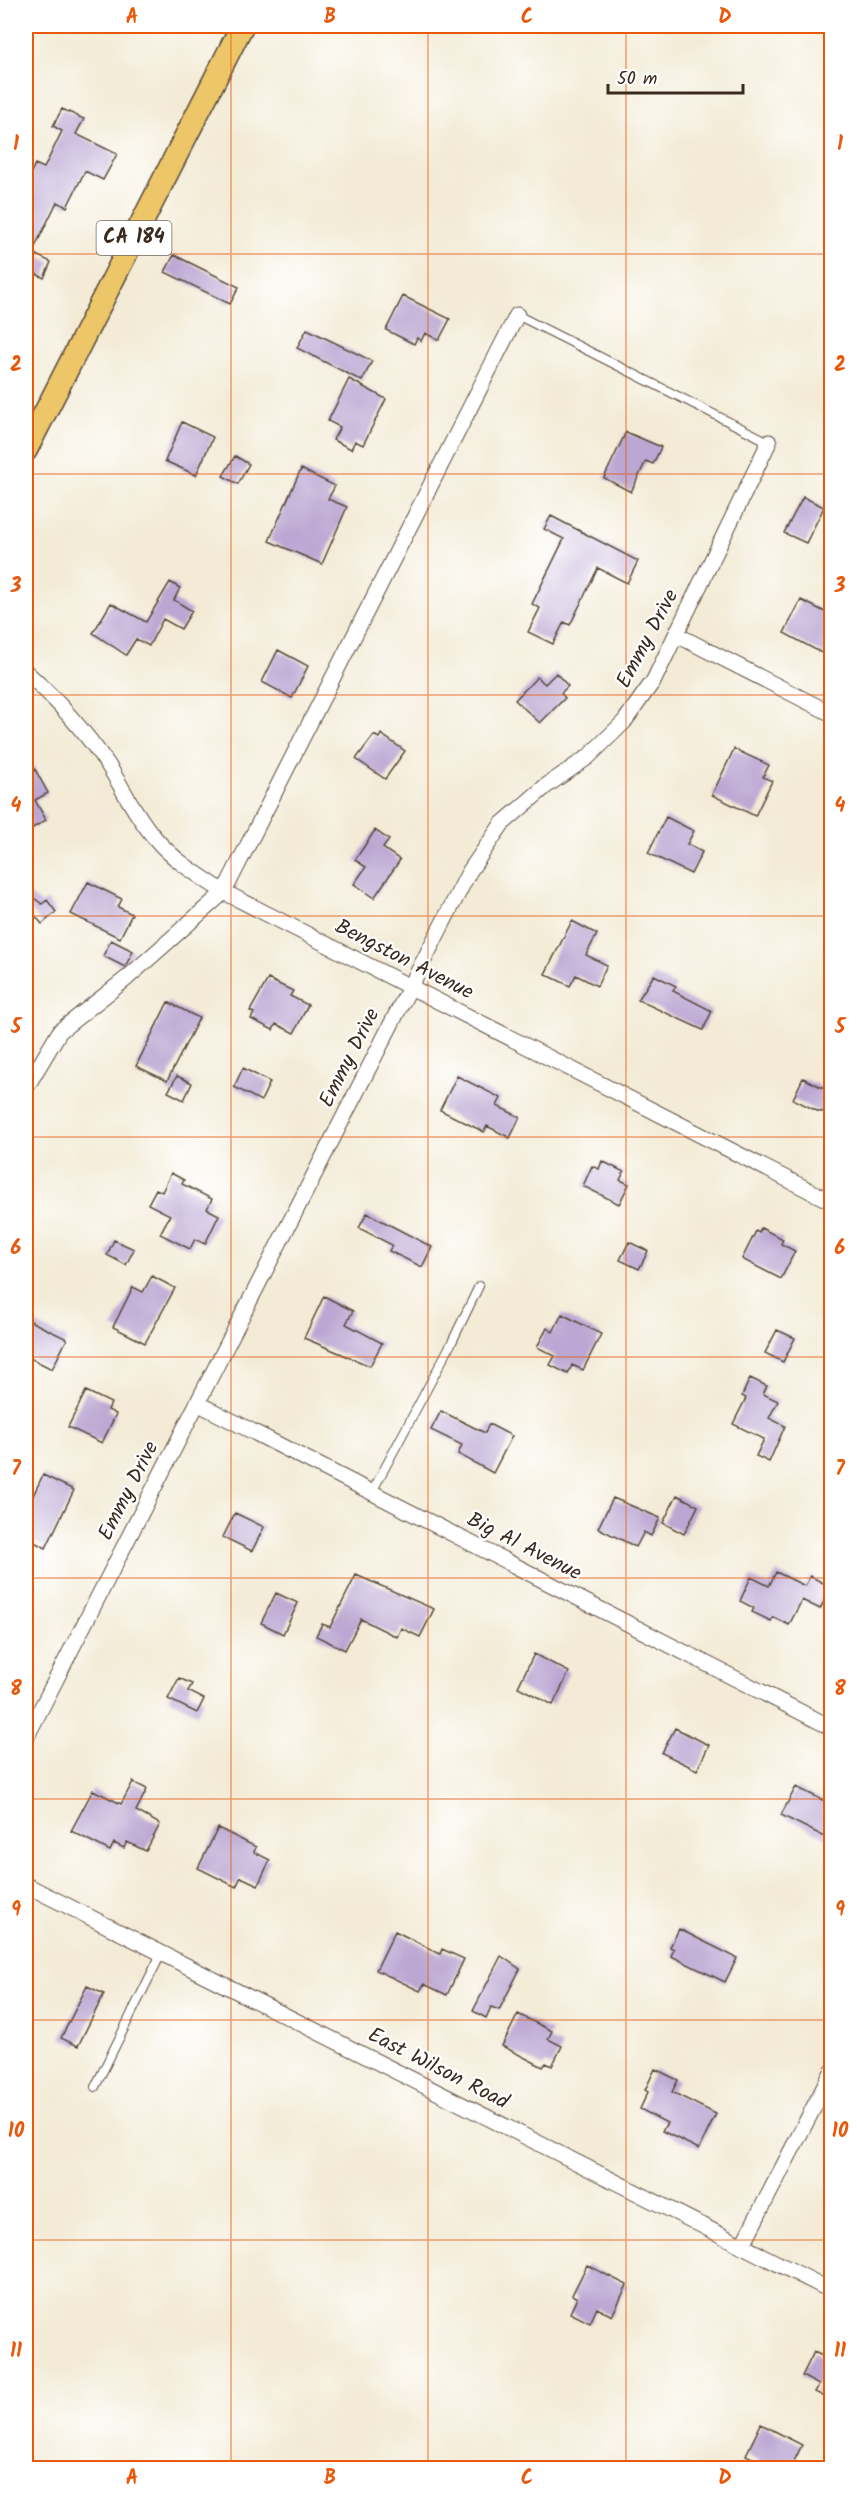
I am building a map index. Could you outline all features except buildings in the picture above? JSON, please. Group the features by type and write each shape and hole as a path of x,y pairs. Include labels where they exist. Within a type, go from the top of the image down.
{"main road":[{"name":"CA 184","path":"28,441 242,26"}],"street":[{"path":"26,1088 60,1031 127,978 224,892 517,315"},
{"name":"Emmy Drive","path":"26,1738 469,872 502,824 546,786 588,757 624,722 654,680 769,442"},
{"path":"677,635 831,714"},
{"name":"Bengston Avenue","path":"26,672 83,730 109,768 130,806 156,840 188,869 224,892 831,1202"},
{"name":"Big Al Avenue","path":"197,1403 831,1728"},
{"name":"East Wilson Road","path":"26,1885 831,2291"},
{"path":"742,2246 831,2072"}],"lane":[{"path":"517,315 769,442"},
{"path":"372,1492 452,1342 479,1286"},
{"path":"95,2087 161,1954"}]}
